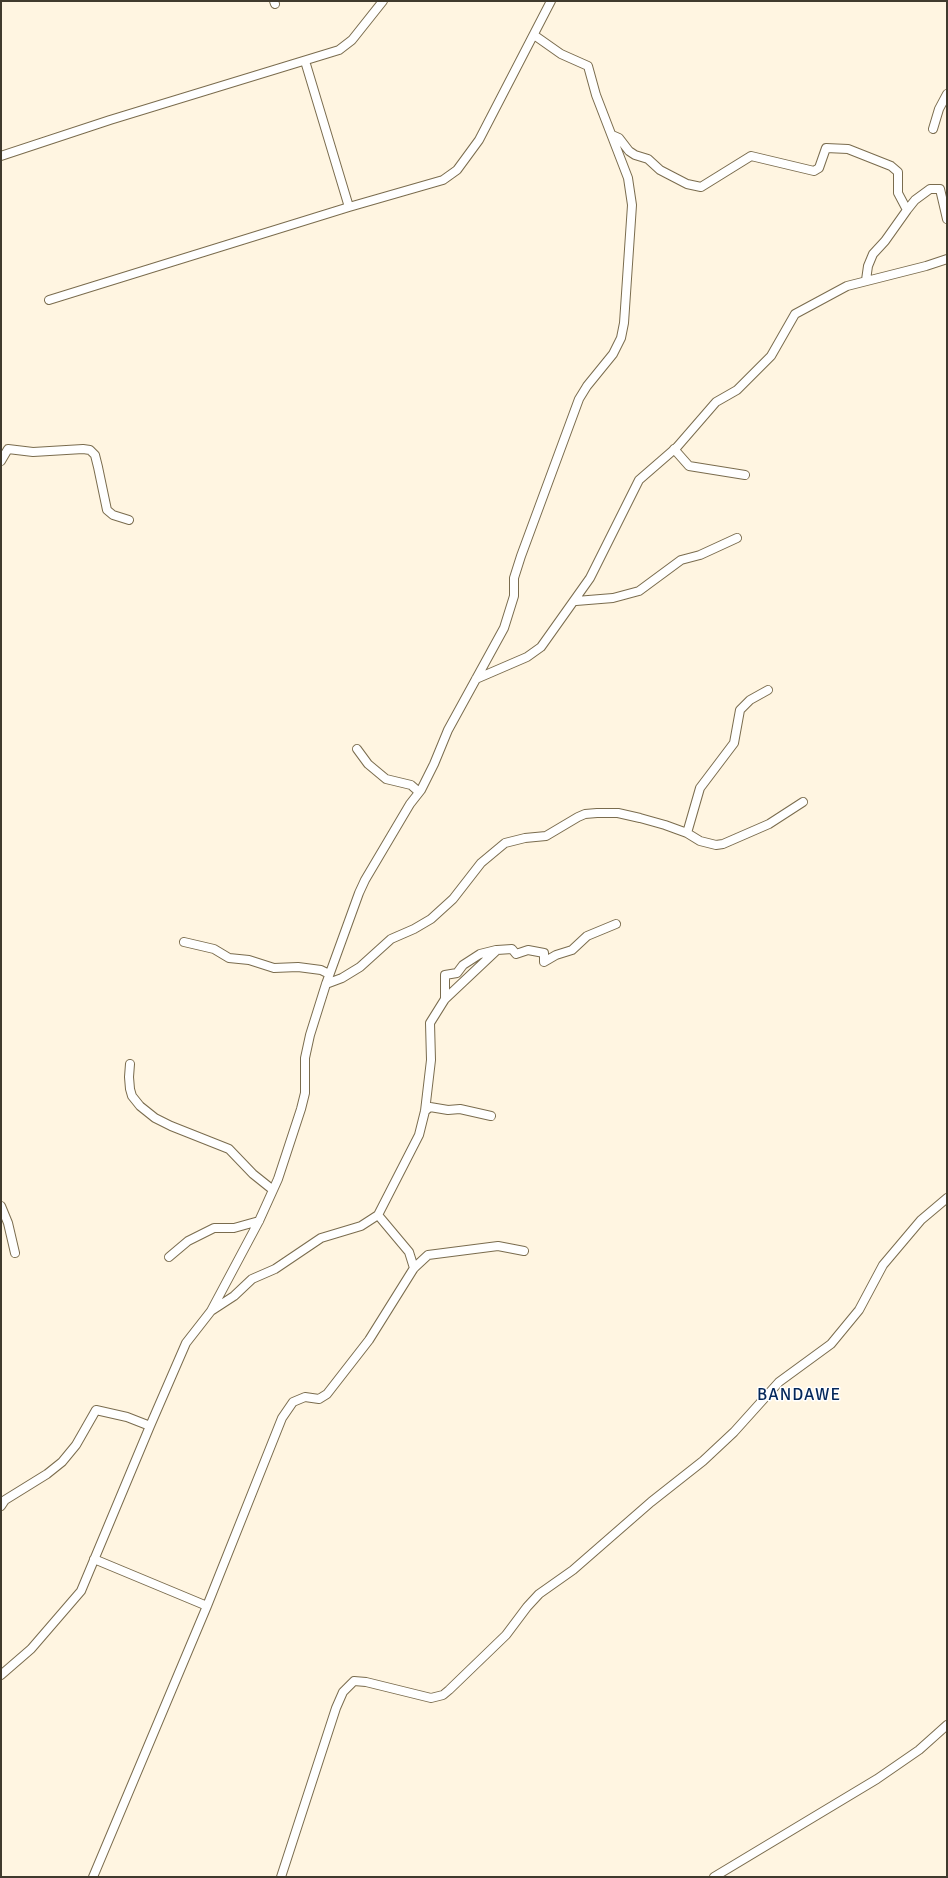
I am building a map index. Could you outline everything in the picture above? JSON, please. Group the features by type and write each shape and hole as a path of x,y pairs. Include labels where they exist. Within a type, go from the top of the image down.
{"street":[{"path":"1,156 110,120 339,50 345,46 383,1"},
{"path":"50,300 349,207 443,180 457,170 479,140 551,1"},
{"path":"1,1675 31,1649 81,1591 186,1343 211,1311 259,1221 273,1190 301,1109 305,1094 305,1058 310,1035 329,974 365,880 419,792 434,764 448,730 504,628 514,596 514,578 521,556 579,399 587,386 613,354 621,338 624,323 632,206 628,178 596,95 588,66 561,54 534,34"},
{"path":"306,61 349,207"},
{"path":"933,129 939,109 947,94"},
{"path":"612,135 619,138 629,151 635,155 648,159 660,170 687,184 701,187 750,156 814,172 819,168 826,148 848,149 891,166 898,172 898,193 908,210"},
{"path":"866,280 868,266 873,254 915,200 930,189 940,190 947,219"},
{"path":"476,679 535,652 541,647 576,601 590,578 639,480 674,449 716,402 737,390 772,356 795,314 833,292 866,280 926,266 947,259"},
{"path":"1,461 8,449 33,452 83,449 90,450 95,455 107,510 113,515 129,520"},
{"path":"674,449 690,466 745,474"},
{"path":"576,601 613,598 639,591 681,560 700,556 737,538"},
{"path":"687,833 700,788 734,743 740,710 750,700 768,690"},
{"path":"357,749 368,764 386,779 411,785 419,792"},
{"path":"326,984 342,978 360,967 391,940 431,919 453,899 481,863 505,843 525,838 546,836 578,817 585,814 598,812 618,813 640,818 687,833 710,845 723,844 769,824 804,802"},
{"path":"445,999 445,975 457,973 463,964 480,954 497,950 512,949 516,954 528,950 544,953 544,962 556,955 572,950 587,936 616,924"},
{"path":"184,942 214,949 229,958 249,960 274,968 298,967 321,970 329,974"},
{"path":"211,1311 234,1296 249,1281 276,1268 321,1238 361,1226 378,1215 412,1150 425,1111 431,1060 430,1024 445,999 497,950"},
{"path":"130,1064 130,1089 132,1096 140,1106 155,1118 170,1126 229,1148 253,1174 273,1190"},
{"path":"425,1111 430,1107 448,1110 460,1109 491,1116"},
{"path":"281,1877 336,1708 343,1692 350,1684 354,1681 366,1682 431,1698 443,1695 506,1635 539,1594 573,1570 651,1502 703,1461 734,1432 779,1382 830,1344 859,1310 883,1265 921,1220 947,1198"},
{"path":"1,1206 8,1223 15,1253"},
{"path":"378,1215 409,1252 414,1268"},
{"path":"169,1257 188,1241 214,1228 234,1228 259,1221"},
{"path":"93,1877 207,1606 282,1418 293,1402 305,1397 319,1399 327,1394 369,1340 414,1268 428,1255 498,1246 524,1251"},
{"path":"1,1506 5,1500 47,1474 62,1462 76,1445 96,1410 150,1426"},
{"path":"94,1559 207,1606"},
{"path":"714,1877 878,1779 919,1750 947,1725"}],"district":[{"name":"BANDAWE","path":"799,1396"}]}
